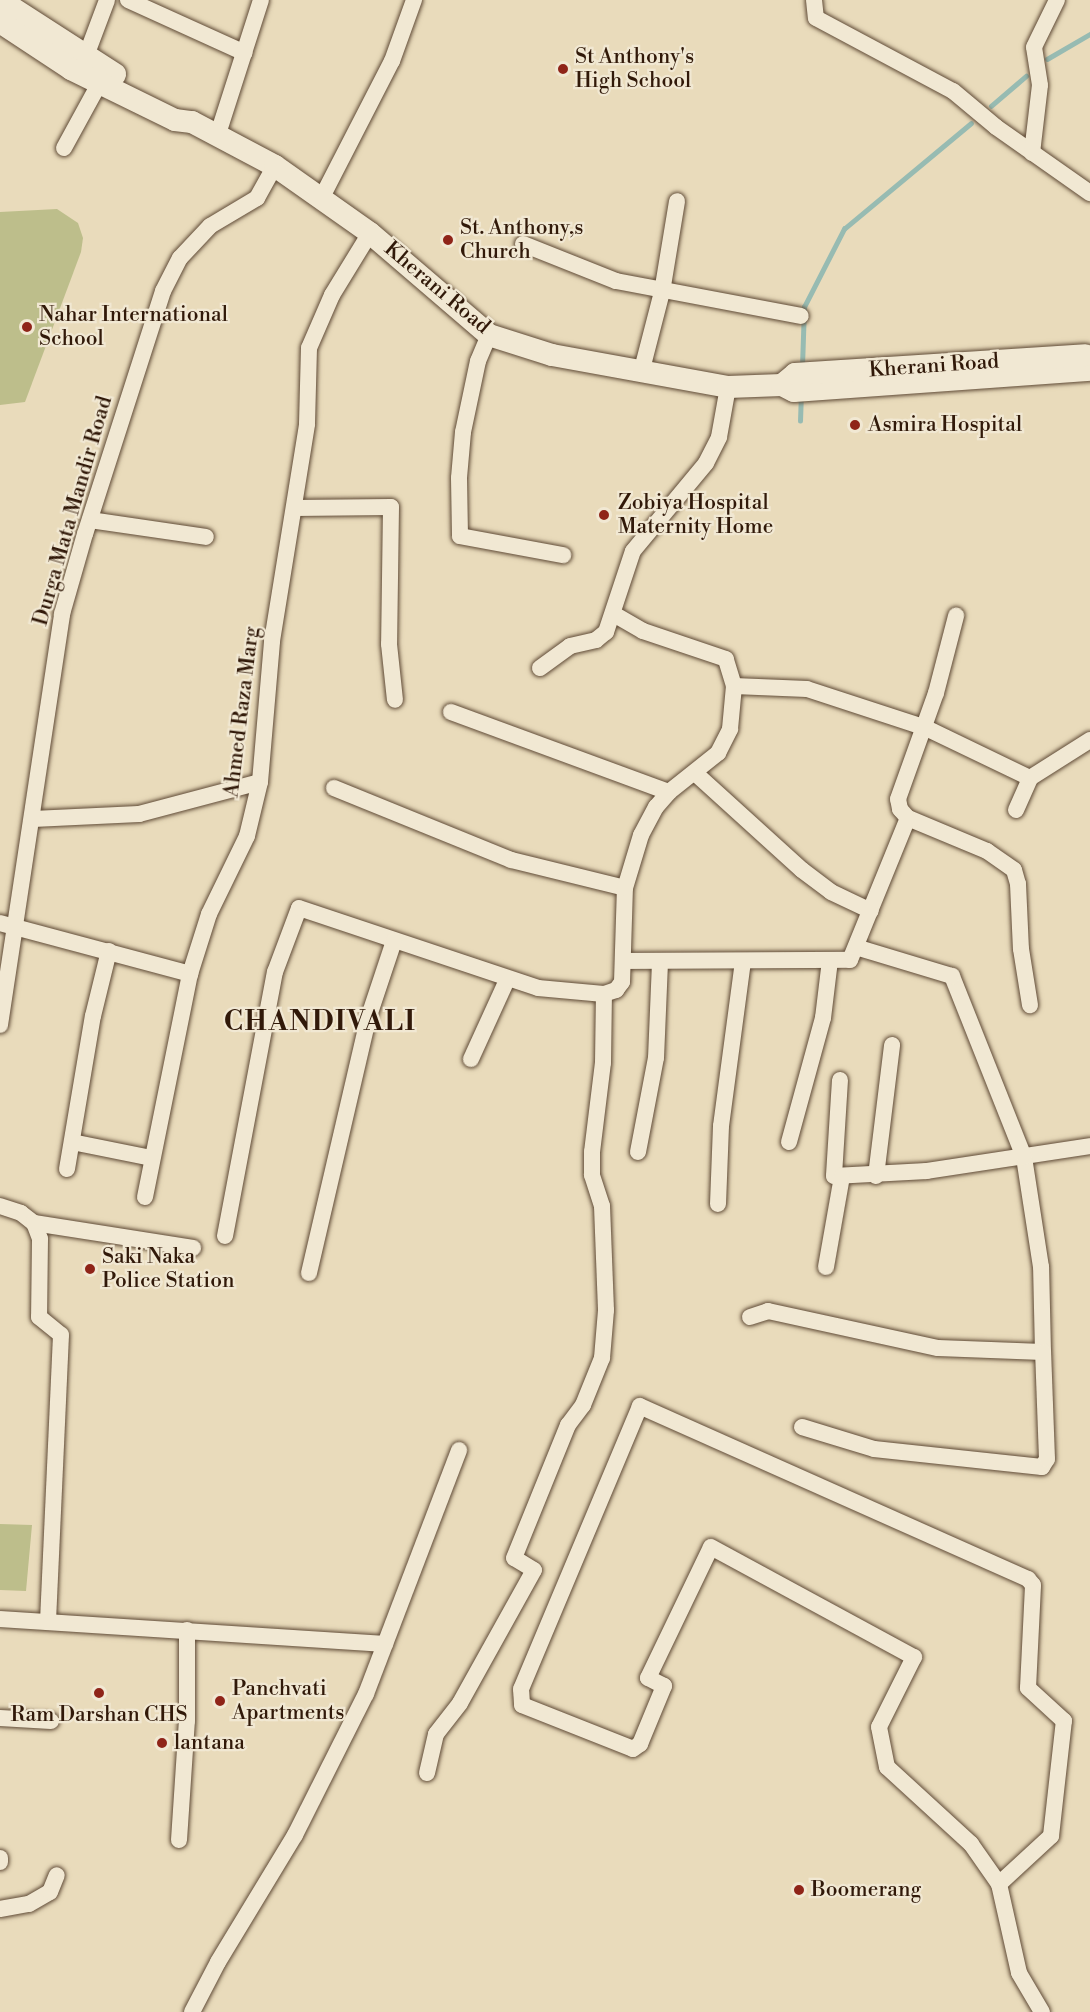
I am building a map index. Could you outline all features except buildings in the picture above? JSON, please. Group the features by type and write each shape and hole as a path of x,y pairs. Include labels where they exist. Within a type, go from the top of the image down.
{"main road":[{"name":"Kherani Road","path":"3,6 83,66 187,109 192,122 275,166 322,197 435,284 489,335 552,355 728,387 1090,354"},
{"name":"Kherani Road","path":"798,382 1090,370"}],"street":[{"path":"83,66 106,0"},
{"path":"128,0 245,53"},
{"path":"217,137 261,0"},
{"path":"322,197 392,61 414,0"},
{"path":"814,0 816,18 953,91 1032,153 1090,193"},
{"path":"1032,153 1040,85 1034,46 1057,0"},
{"path":"64,148 104,76"},
{"name":"Durga Mata Mandir Road","path":"1,1018 8,924 33,819 62,614 163,291 180,258 210,226 257,198 275,166"},
{"path":"641,373 662,292 677,201"},
{"name":"Ahmed Raza Marg","path":"145,1197 151,1158 190,974 209,914 249,831 260,782 272,641 307,424 309,348 332,295 370,233"},
{"path":"523,244 616,282 801,316"},
{"path":"489,335 478,362 463,432 459,478 460,536 563,555"},
{"path":"540,668 570,646 596,640 606,632 633,551 706,462 719,437 728,387"},
{"path":"294,508 391,507 389,633 395,700"},
{"path":"90,520 206,537"},
{"path":"225,1236 275,972 299,908 507,980 538,988 604,994 616,990 622,982 625,962 625,888 641,835 656,807 669,792 718,753 730,729 734,686 726,659 643,631 613,614"},
{"path":"956,616 926,728 898,799 900,809 908,818 987,851 1014,870 1018,884 1021,949 1030,1005"},
{"path":"734,686 807,689 926,728 1030,778"},
{"path":"451,712 669,792"},
{"path":"1016,810 1030,778 1090,740"},
{"path":"695,773 802,870 831,892 870,911"},
{"path":"33,819 139,814 260,782"},
{"path":"334,788 511,860 625,888"},
{"path":"625,962 850,960 908,818"},
{"path":"8,924 190,974"},
{"path":"309,1273 368,1019 394,941"},
{"path":"802,1427 874,1449 1042,1467 1047,1459 1041,1267 1024,1157 952,976 856,947"},
{"path":"68,1169 93,1016 109,951"},
{"path":"789,1142 820,1028 830,960"},
{"path":"638,1152 657,1047 660,961"},
{"path":"718,1204 721,1126 743,961"},
{"path":"471,1059 507,980"},
{"path":"427,1773 436,1734 460,1703 534,1570 514,1558 568,1425 583,1405 602,1358 606,1310 602,1206 592,1175 592,1152 603,1063 604,994"},
{"path":"876,1176 892,1045"},
{"path":"840,1080 832,1157 834,1176 876,1176 1090,1146"},
{"path":"72,1142 151,1158"},
{"path":"826,1267 842,1176"},
{"path":"0,1206 21,1213 34,1223 193,1248"},
{"path":"34,1223 40,1239 39,1317 61,1335 48,1622"},
{"path":"750,1317 768,1311 938,1348 1043,1352"},
{"path":"999,1884 1051,1836 1064,1721 1028,1688 1033,1585 1028,1579 640,1406 521,1689 522,1705 633,1749 640,1744 664,1686 648,1678 711,1547 914,1657 879,1727 887,1767 971,1844 999,1884 1019,1973 1042,2012"},
{"path":"192,2012 218,1962 295,1835 366,1694 459,1450"},
{"path":"0,1620 385,1644"},
{"path":"179,1840 187,1721 187,1630"},
{"path":"0,1718 51,1721"},
{"path":"0,1910 39,1899 50,1892 57,1875"}],"green space":[{"name":"Nahar International School","path":"57,209 78,223 83,238 81,252 25,402 0,405 0,212"},
{"path":"0,1524 32,1525 26,1591 0,1590"}],"waterway":[{"path":"1047,59 1090,34"},
{"path":"991,106 1026,76"},
{"path":"802,367 804,307 844,229 971,123"},
{"path":"800,421 801,396"}],"place":[{"name":"St Anthony's High School","path":"563,69"},
{"name":"St. Anthony,s Church","path":"448,240"},
{"name":"Nahar International School","path":"27,327"},
{"name":"Asmira Hospital","path":"855,425"},
{"name":"Zobiya Hospital Maternity Home","path":"604,515"},
{"name":"Saki Naka Police Station","path":"90,1269"},
{"name":"Ram Darshan CHS","path":"99,1693"},
{"name":"Panchvati Apartments","path":"220,1701"},
{"name":"lantana","path":"162,1743"},
{"name":"Boomerang","path":"799,1890"}],"district":[{"name":"CHANDIVALI","path":"320,1023"}]}
